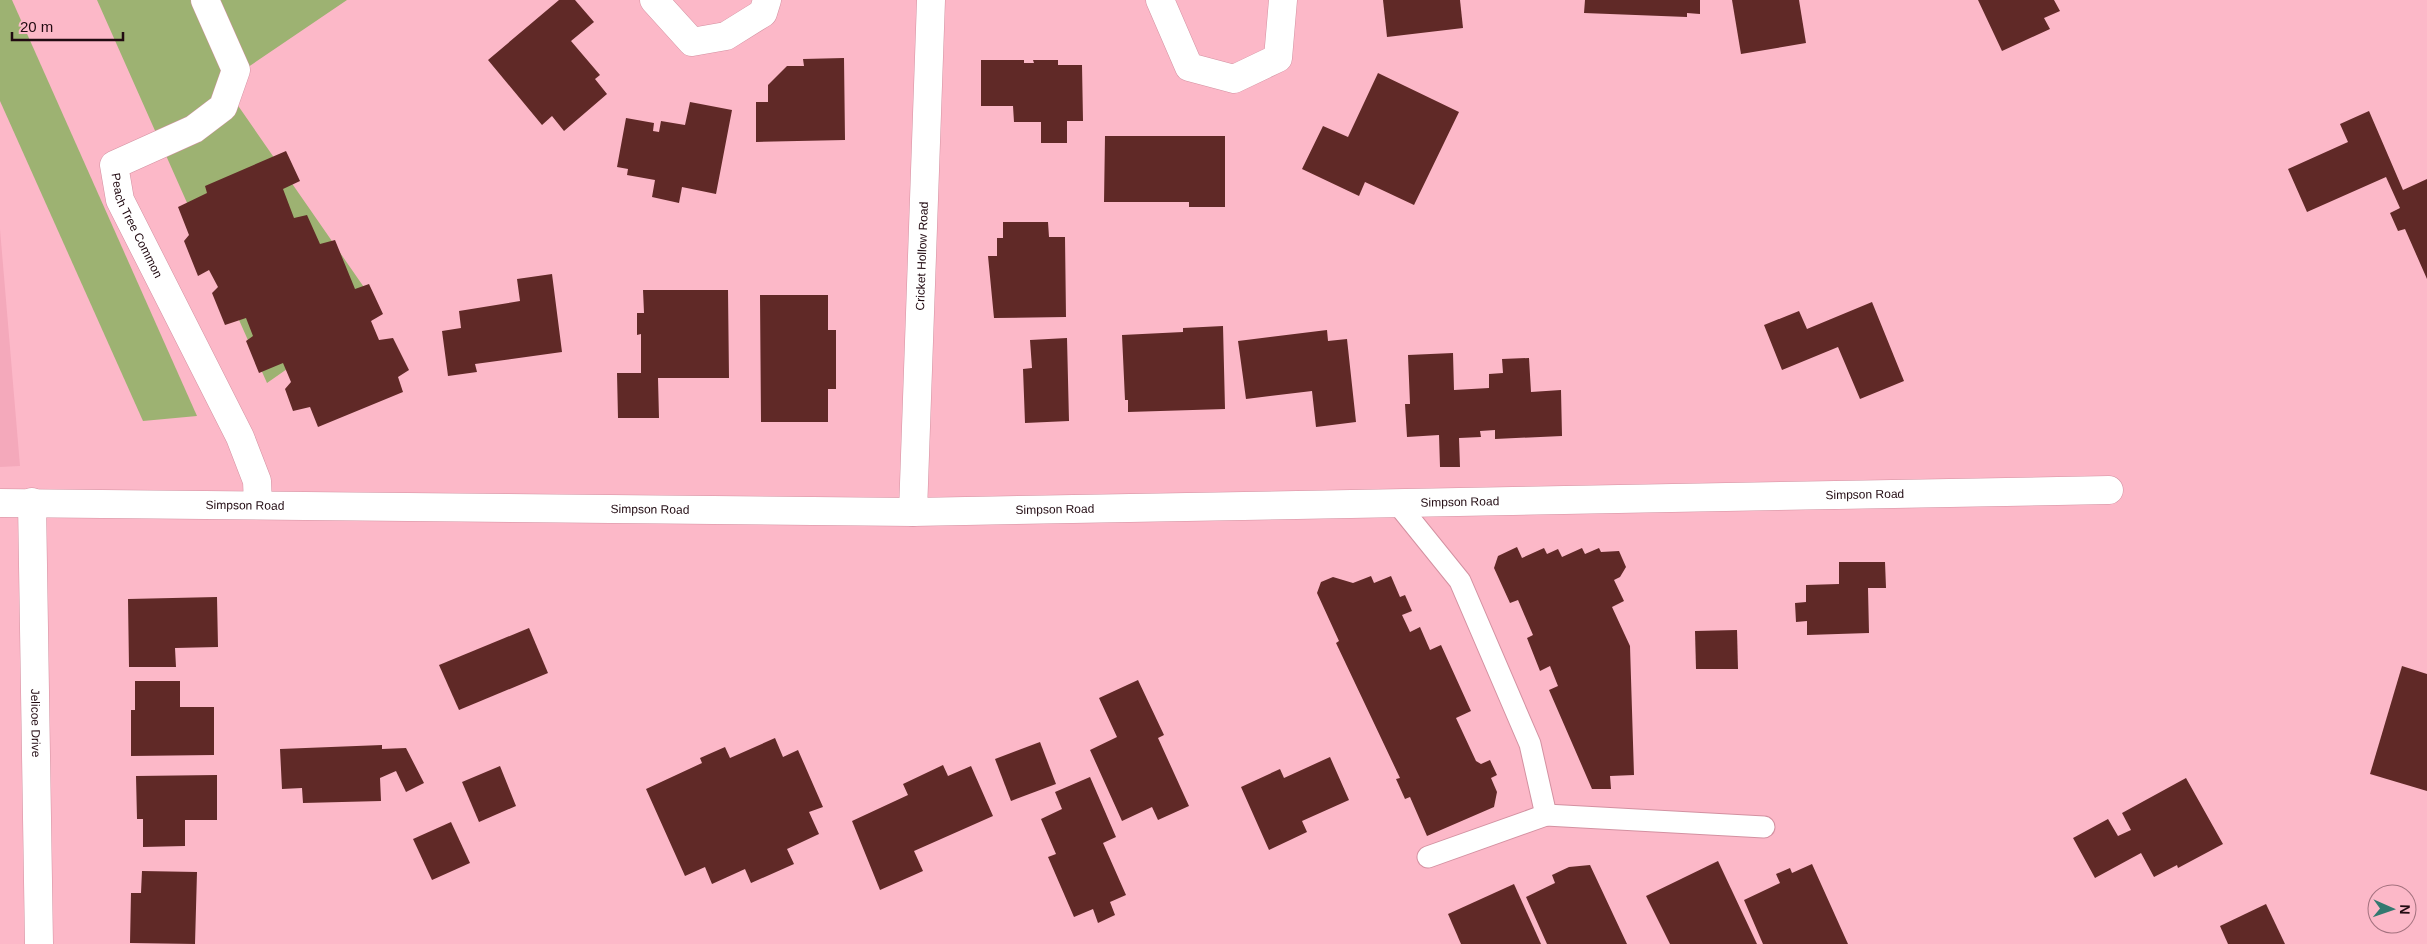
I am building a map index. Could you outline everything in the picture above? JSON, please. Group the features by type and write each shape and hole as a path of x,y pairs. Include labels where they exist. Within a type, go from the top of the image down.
{"street":[{"name":"Peach Tree Common","path":"205,0 236,70 223,108 194,129 114,165 120,200 240,437 257,481 258,505"},
{"path":"654,0 692,42 726,36 763,13 767,0"},
{"name":"Cricket Hollow Road","path":"913,512 931,0"},
{"path":"1160,0 1189,67 1234,79 1278,58 1283,0"},
{"name":"Simpson Road","path":"0,503 913,512 2109,490"},
{"name":"Jelicoe Drive","path":"32,502 39,944"}],"lane":[{"path":"1397,503 1460,581 1530,744 1546,815"},
{"path":"1428,857 1546,815 1764,827"}],"shaded area":[{"path":"0,229 20,466 0,467"}],"green space":[{"path":"0,0 12,0 197,416 143,421 0,101"},
{"path":"97,0 347,0 223,84 377,306 267,383"}],"building":[{"path":"559,0 575,0 594,22 571,41 600,75 595,79 607,94 564,131 552,116 542,125 488,60"},
{"path":"1383,0 1460,0 1463,28 1387,37"},
{"path":"1585,0 1700,0 1700,14 1687,13 1687,17 1584,13"},
{"path":"1732,0 1799,0 1806,43 1741,54"},
{"path":"1978,0 2054,0 2060,11 2044,18 2050,29 2002,51"},
{"path":"844,58 845,140 756,142 756,102 768,102 768,85 787,66 804,66 803,59"},
{"path":"981,60 1024,60 1024,63 1034,63 1033,60 1058,60 1058,65 1082,65 1083,121 1067,121 1067,143 1041,143 1041,122 1014,122 1013,106 981,106"},
{"path":"1378,73 1459,112 1414,205 1365,182 1359,196 1302,169 1323,126 1348,137"},
{"path":"690,102 732,110 716,194 682,187 679,203 652,197 655,180 627,175 628,169 617,167 626,118 654,123 653,131 659,132 661,121 685,125"},
{"path":"2369,111 2403,190 2427,179 2427,279 2405,229 2398,231 2390,213 2400,208 2386,177 2307,212 2288,169 2348,142 2340,124"},
{"path":"1105,136 1225,136 1225,207 1189,207 1189,202 1104,202"},
{"path":"286,151 300,181 283,189 294,218 307,215 320,244 335,240 355,289 369,284 383,314 371,321 379,340 393,338 409,370 398,377 403,392 318,427 310,407 293,411 285,389 291,382 283,363 259,373 246,341 253,336 246,318 225,325 212,293 218,287 209,270 198,276 184,241 189,235 178,207 207,193 205,186"},
{"path":"1003,222 1048,222 1049,237 1065,237 1066,317 994,318 988,256 997,256 997,238 1003,238"},
{"path":"552,274 562,352 475,364 477,372 448,376 442,331 461,328 459,311 520,301 517,279"},
{"path":"643,290 728,290 729,378 658,378 659,418 618,418 617,373 641,373 641,334 637,335 637,313 644,313"},
{"path":"760,295 828,295 828,330 836,330 836,389 828,389 828,422 761,422"},
{"path":"1872,302 1904,381 1860,399 1838,347 1782,370 1764,325 1799,311 1807,329"},
{"path":"1223,326 1225,409 1128,412 1128,400 1125,400 1122,335 1183,332 1183,328"},
{"path":"1327,330 1328,341 1347,339 1356,422 1316,427 1312,391 1246,399 1238,341"},
{"path":"1067,338 1069,421 1025,423 1023,369 1032,368 1030,340"},
{"path":"1453,353 1454,390 1489,388 1489,374 1503,373 1502,359 1529,358 1531,392 1561,390 1562,436 1495,439 1495,430 1480,431 1481,437 1459,438 1460,467 1440,467 1439,435 1407,437 1405,404 1410,404 1408,355"},
{"path":"1517,547 1522,558 1544,548 1547,554 1558,549 1562,557 1582,548 1585,554 1599,548 1601,552 1619,551 1626,567 1620,577 1614,580 1624,601 1612,607 1630,646 1634,775 1610,776 1611,789 1592,789 1549,690 1558,686 1550,666 1540,671 1527,638 1533,635 1518,600 1510,603 1494,568 1498,556"},
{"path":"1839,562 1885,562 1886,588 1868,588 1869,633 1807,635 1807,621 1796,622 1795,603 1806,602 1806,585 1839,584"},
{"path":"1371,576 1374,583 1391,576 1400,597 1405,595 1412,611 1402,615 1410,632 1420,627 1430,650 1441,645 1471,711 1456,718 1476,761 1481,764 1490,760 1497,775 1491,778 1497,792 1494,807 1427,836 1410,797 1405,799 1396,779 1400,778 1336,643 1339,641 1317,593 1321,582 1333,577 1353,583"},
{"path":"217,597 218,647 175,648 176,667 129,667 128,599"},
{"path":"529,628 548,673 459,710 439,665"},
{"path":"1737,630 1738,669 1696,669 1695,631"},
{"path":"2402,666 2427,674 2427,791 2370,774"},
{"path":"1138,680 1164,735 1158,738 1189,806 1158,820 1152,807 1122,821 1090,750 1117,737 1099,698"},
{"path":"135,681 180,681 180,707 214,707 214,755 131,756 131,710 135,710"},
{"path":"775,738 783,757 798,750 823,807 809,812 819,834 787,849 794,864 751,883 745,869 712,884 705,867 685,876 646,789 702,763 700,758 725,747 730,758"},
{"path":"1040,742 1056,784 1011,801 995,759"},
{"path":"382,745 382,749 406,748 424,783 406,792 396,771 380,778 381,801 303,803 302,788 282,789 280,749"},
{"path":"1330,757 1349,800 1302,821 1307,832 1269,850 1241,787 1280,769 1284,778"},
{"path":"943,765 948,776 971,766 993,816 914,851 923,871 880,890 852,821 908,795 903,784"},
{"path":"500,766 516,806 479,822 462,782"},
{"path":"217,775 217,820 185,820 185,846 143,847 143,819 137,819 136,776"},
{"path":"1090,777 1116,837 1103,843 1126,895 1110,902 1115,915 1098,923 1093,909 1074,917 1048,857 1056,854 1041,819 1062,809 1055,792"},
{"path":"2186,778 2223,844 2178,868 2177,865 2154,877 2141,853 2095,878 2073,838 2108,819 2118,836 2131,830 2122,813"},
{"path":"451,822 470,863 432,880 413,839"},
{"path":"1718,861 1757,944 1670,944 1646,896"},
{"path":"1812,864 1848,944 1763,944 1744,900 1780,883 1776,874 1790,868 1792,873"},
{"path":"1590,865 1627,944 1547,944 1526,897 1555,883 1552,875 1569,867"},
{"path":"142,871 197,872 195,944 130,943 131,893 141,893"},
{"path":"1514,884 1541,944 1461,944 1448,914"},
{"path":"2266,904 2285,944 2228,944 2220,926"}]}
